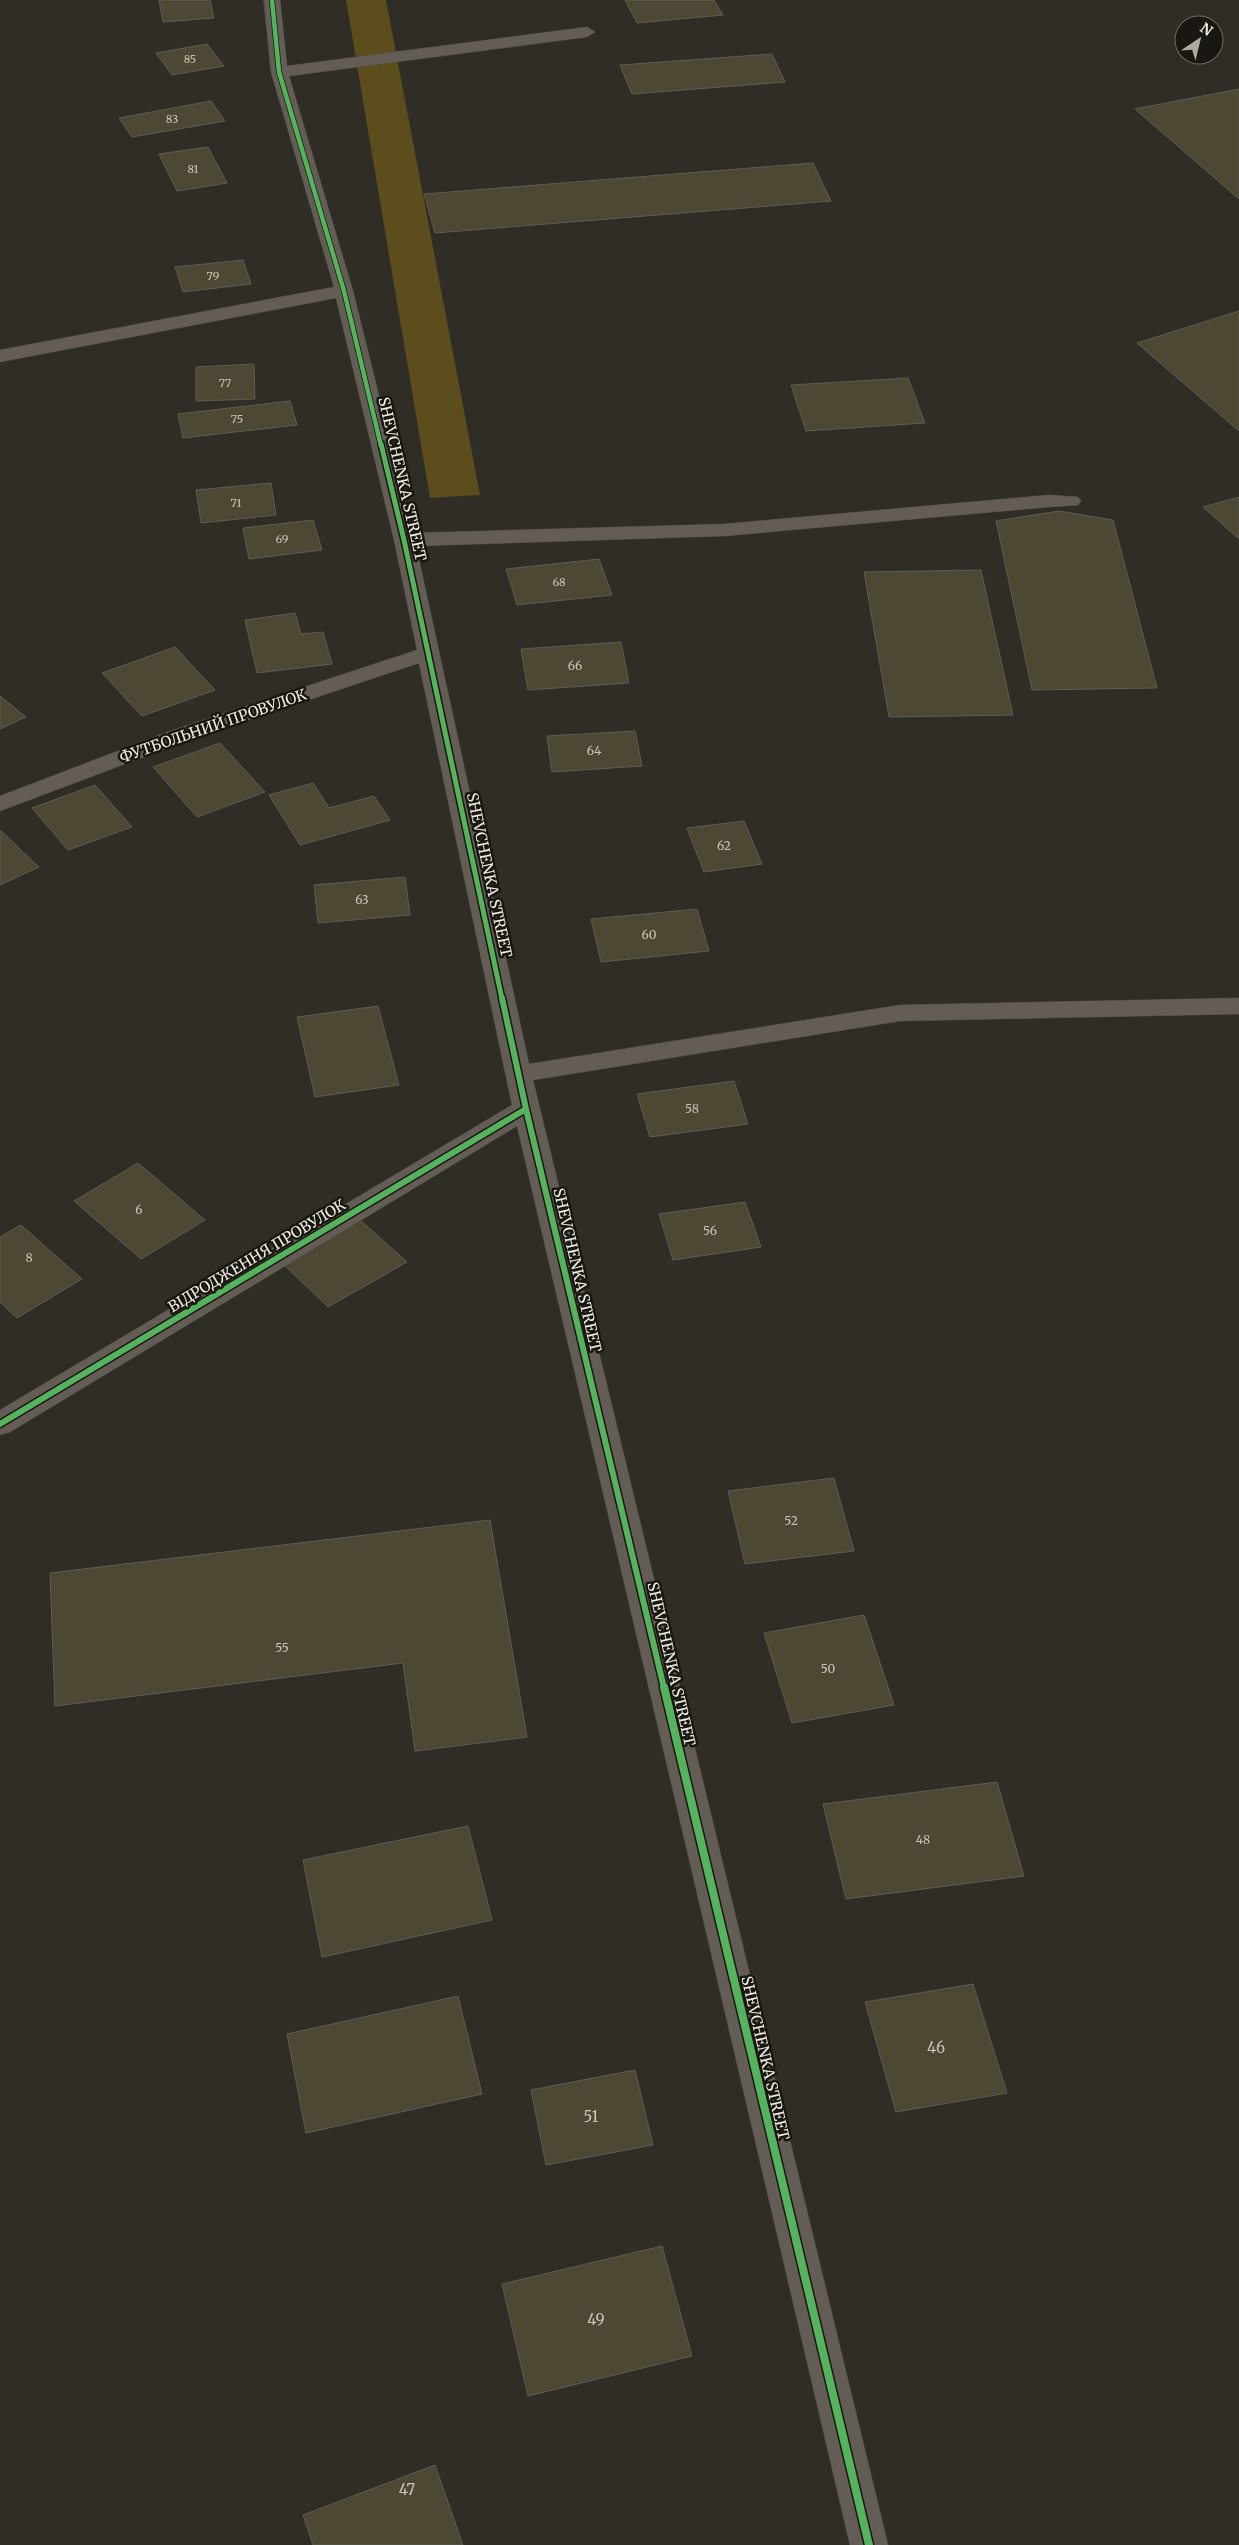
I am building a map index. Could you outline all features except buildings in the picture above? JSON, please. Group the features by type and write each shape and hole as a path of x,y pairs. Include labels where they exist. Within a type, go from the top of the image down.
{"street":[{"name":"SHEVCHENKA STREET","path":"272,0 279,72 344,291 404,540 526,1109 869,2545"},
{"path":"279,72 587,32"},
{"path":"0,356 344,291"},
{"path":"404,540 724,530 1048,501 1070,501"},
{"name":"ФУТБОЛЬНИЙ ПРОВУЛОК","path":"0,804 178,736 428,653"},
{"path":"518,1074 900,1013 1239,1006"},
{"name":"ВІДРОДЖЕННЯ ПРОВУЛОК","path":"0,1424 526,1109"}],"shaded area":[{"path":"346,0 386,0 480,495 430,498"}],"cycle path":[{"path":"272,0 279,72 344,291 404,540 526,1109 869,2545"},
{"path":"0,1424 526,1109"}]}
